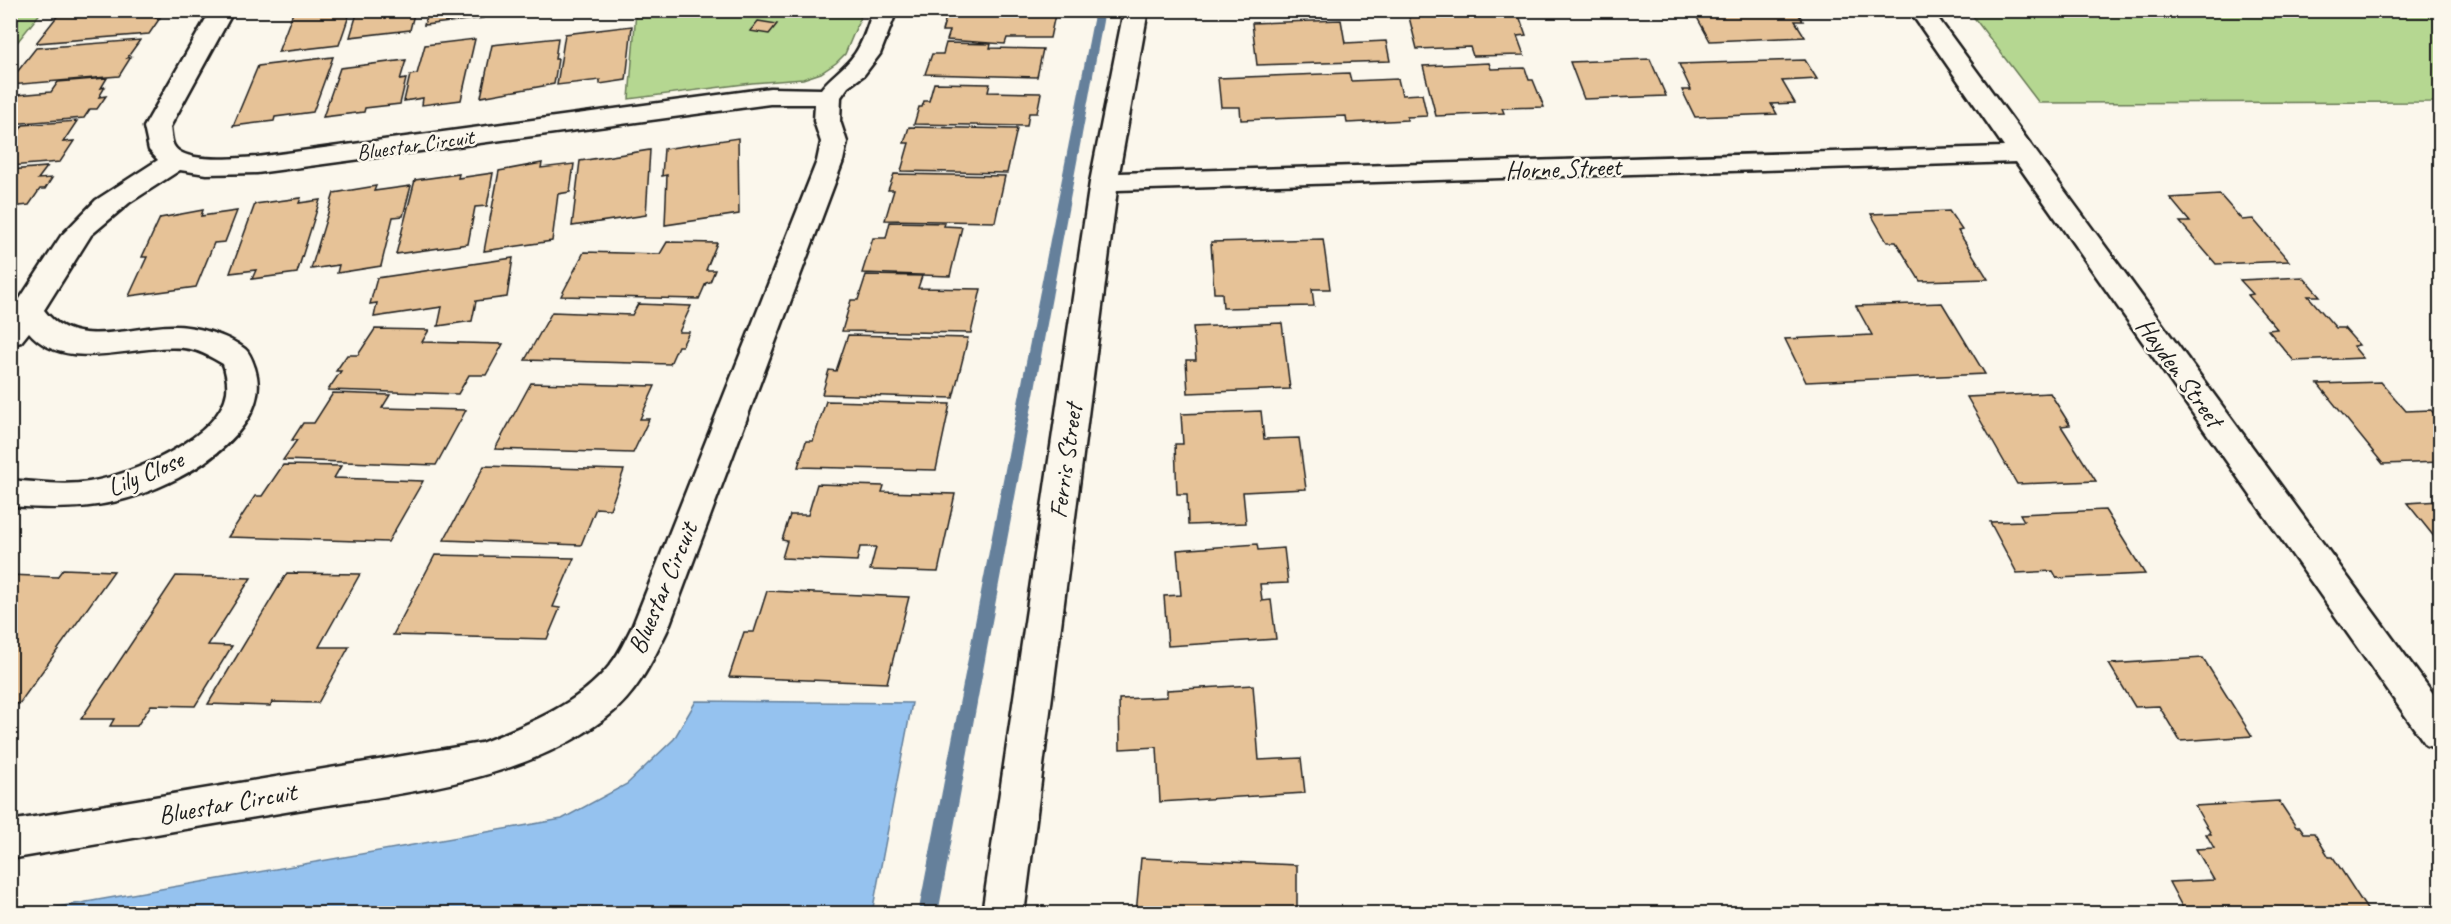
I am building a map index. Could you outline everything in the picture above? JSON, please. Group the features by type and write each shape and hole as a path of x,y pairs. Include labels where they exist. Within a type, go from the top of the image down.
{"street":[{"path":"176,161 161,149 157,127 224,10"},
{"path":"828,97 839,82 855,70 868,54 885,10"},
{"name":"Ferris Street","path":"1003,914 1104,182 1136,10"},
{"name":"Hayden Street","path":"1920,10 2440,733"},
{"name":"Bluestar Circuit","path":"10,840 482,760 538,738 576,716 622,678 650,630 830,161 834,142 827,121 828,97 770,96 257,165 213,167 176,161"},
{"name":"Horne Street","path":"1104,182 2023,154"},
{"name":"Lily Close","path":"10,492 54,496 90,495 134,483 174,466 206,444 232,420 242,396 242,376 236,358 216,345 188,338 143,339 93,344 62,340 20,323 71,242 94,217 176,161"}],"green space":[{"path":"10,11 42,11 11,50"},
{"path":"636,11 863,11 845,54 821,73 803,79 752,83 629,99"},
{"path":"1969,11 2440,11 2440,102 2039,103"}],"water":[{"path":"696,701 912,703 872,913 23,913 562,819 627,784 674,739"}],"building":[{"path":"103,10 160,10 155,18 160,18 149,34 36,43 59,14"},
{"path":"294,10 351,10 339,45 278,52"},
{"path":"358,10 415,10 410,30 350,37"},
{"path":"428,10 485,10 483,18 424,25"},
{"path":"948,10 1056,10 1050,38 1007,38 1005,44 947,40 950,31 942,31"},
{"path":"1427,10 1517,10 1526,35 1517,36 1524,55 1473,56 1470,47 1417,49 1408,13 1427,12"},
{"path":"1693,10 1796,10 1803,21 1795,21 1805,37 1710,41"},
{"path":"1341,20 1345,43 1386,41 1390,61 1257,65 1252,23"},
{"path":"758,21 777,24 769,34 750,31"},
{"path":"632,26 626,80 600,84 600,80 557,85 565,34"},
{"path":"558,38 555,59 558,59 554,84 481,97 492,45"},
{"path":"475,39 461,100 422,105 423,98 404,101 410,75 417,74 425,45"},
{"path":"140,40 127,58 131,57 119,76 10,85 10,81 36,48"},
{"path":"946,43 991,44 990,48 1043,49 1037,77 925,74 932,54 943,54"},
{"path":"333,57 313,112 275,117 274,121 233,126 258,66"},
{"path":"1650,59 1666,96 1584,99 1570,62"},
{"path":"406,60 400,80 406,79 400,104 365,108 364,112 323,117 340,68"},
{"path":"1805,60 1817,79 1782,81 1795,103 1771,104 1777,114 1695,117 1682,90 1691,90 1679,64"},
{"path":"1489,63 1491,69 1525,68 1529,80 1533,80 1544,107 1502,108 1504,113 1436,116 1423,66"},
{"path":"1349,73 1351,81 1398,79 1402,95 1422,94 1427,116 1407,117 1407,120 1347,123 1346,116 1241,120 1240,107 1221,107 1218,78"},
{"path":"107,78 99,97 106,96 97,109 90,109 84,118 10,124 10,104 17,95 51,92 58,82"},
{"path":"934,83 990,84 988,92 1041,93 1037,113 1029,113 1027,126 914,124 919,107 922,107 924,101 929,101"},
{"path":"77,121 63,142 74,141 60,162 10,166 10,136 16,135 23,125"},
{"path":"909,127 1017,129 1007,173 901,171 909,143 904,143"},
{"path":"738,138 739,214 665,225 667,175 662,176 664,149"},
{"path":"650,150 646,215 572,226 580,161"},
{"path":"542,163 541,168 574,164 570,192 558,194 552,241 484,251 499,171"},
{"path":"47,167 38,179 52,178 45,189 40,189 29,205 10,207 10,170"},
{"path":"493,173 487,206 475,207 468,244 396,254 415,180 459,174 458,178"},
{"path":"894,174 1005,176 995,222 885,220 894,190 888,190"},
{"path":"376,186 374,191 411,186 403,216 393,217 381,266 337,273 339,265 311,269 334,193"},
{"path":"2220,195 2242,220 2253,219 2289,261 2216,264 2180,222 2190,222 2170,198"},
{"path":"301,198 299,203 320,200 297,273 252,279 256,270 230,273 255,204"},
{"path":"203,210 201,216 237,211 225,242 214,243 196,287 129,296 147,257 142,257 160,218"},
{"path":"1949,211 1962,230 1958,231 1988,279 1920,281 1896,242 1887,242 1871,214"},
{"path":"890,222 945,223 944,226 962,227 950,276 862,273 873,238 886,238"},
{"path":"1323,239 1330,289 1312,289 1314,306 1223,308 1222,293 1214,293 1211,242"},
{"path":"667,242 717,243 706,270 715,270 699,299 561,296 584,252 660,254"},
{"path":"513,258 507,297 476,301 472,321 438,326 442,307 374,317 377,303 370,304 377,278"},
{"path":"866,275 922,276 918,288 981,289 971,333 842,331 851,300 858,300"},
{"path":"2303,277 2320,296 2308,296 2336,328 2344,328 2359,345 2353,346 2363,358 2294,361 2268,330 2277,329 2248,295 2253,294 2240,280"},
{"path":"1942,303 1985,374 1806,382 1785,339 1872,335 1856,306"},
{"path":"638,304 691,306 679,332 689,332 682,346 678,346 670,364 525,360 552,312 632,315"},
{"path":"1282,323 1290,389 1188,393 1186,360 1196,360 1193,327"},
{"path":"375,329 429,330 422,342 503,344 486,375 469,375 458,394 328,390 341,371 336,371 347,355 358,355"},
{"path":"848,335 968,338 953,398 822,394 829,370 836,371"},
{"path":"2381,382 2406,411 2431,410 2440,421 2440,462 2383,464 2318,384"},
{"path":"531,383 655,386 640,419 649,419 633,453 495,449"},
{"path":"333,393 390,395 382,408 466,410 436,465 283,460 297,440 292,440 303,423 314,423"},
{"path":"2050,393 2070,425 2061,426 2096,481 2017,484 1967,397"},
{"path":"826,401 950,404 936,470 798,467 806,441 813,441"},
{"path":"1261,411 1264,439 1299,438 1306,489 1243,492 1246,523 1188,525 1187,494 1177,494 1175,444 1183,444 1181,414"},
{"path":"283,465 341,466 334,478 423,481 388,542 228,537 255,496 262,496"},
{"path":"484,466 624,470 610,509 596,508 581,545 444,540"},
{"path":"817,484 884,486 882,492 955,494 938,572 870,570 876,547 860,547 857,561 782,558 787,541 782,540 790,515 808,515"},
{"path":"2440,501 2440,544 2407,503"},
{"path":"2105,510 2145,574 2057,578 2053,571 2017,573 1990,522 2024,521 2020,514"},
{"path":"1257,544 1258,550 1284,548 1288,583 1260,584 1262,601 1271,600 1276,639 1168,646 1164,596 1181,595 1177,550"},
{"path":"435,555 574,558 553,607 560,608 547,639 393,635"},
{"path":"63,569 114,571 19,704 10,703 10,575 57,577"},
{"path":"287,573 360,574 319,647 349,647 318,703 272,702 270,706 208,704"},
{"path":"176,576 251,578 208,645 232,646 195,706 151,705 137,726 110,726 114,719 81,719"},
{"path":"767,591 909,597 887,683 729,677 744,632 754,632"},
{"path":"2203,658 2252,736 2180,741 2159,706 2135,707 2109,664"},
{"path":"1253,685 1259,760 1301,758 1305,793 1160,802 1157,747 1120,749 1119,699 1167,697 1167,690"},
{"path":"2279,801 2296,827 2300,827 2304,833 2314,833 2329,857 2333,857 2370,914 2186,914 2169,882 2214,880 2196,849 2214,848 2206,834 2211,834 2195,806"},
{"path":"1141,858 1297,865 1297,914 1136,914"}],"waterway":[{"path":"928,914 1100,10"}]}
